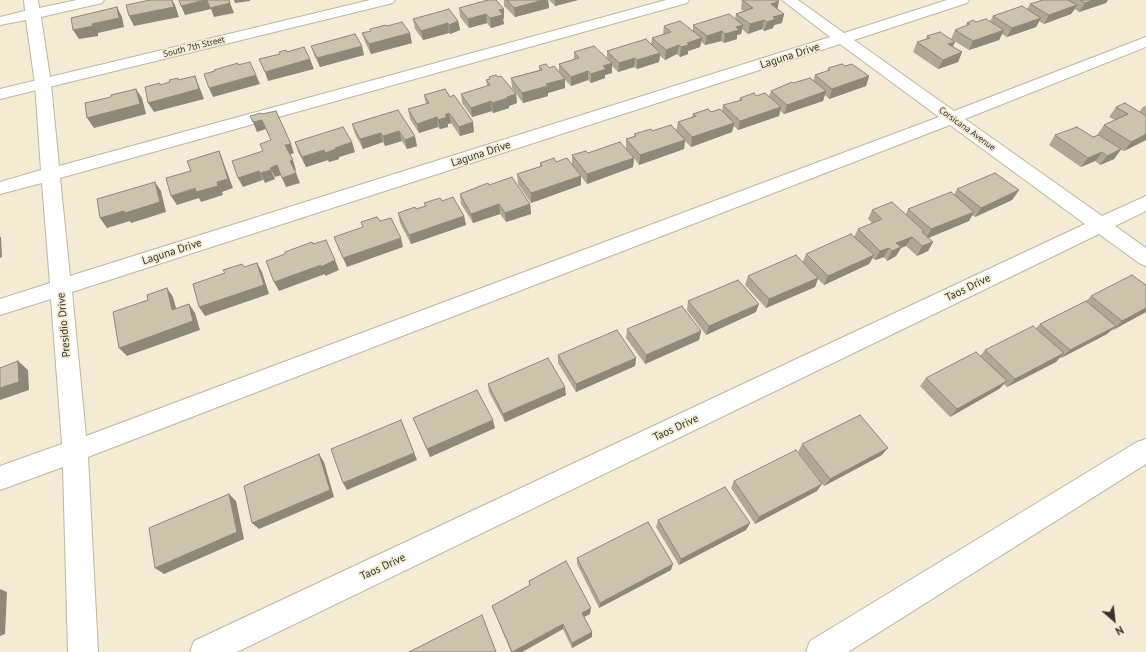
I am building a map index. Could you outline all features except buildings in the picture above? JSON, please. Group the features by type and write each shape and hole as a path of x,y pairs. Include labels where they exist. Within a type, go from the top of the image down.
{"street":[{"path":"0,21 31,7 97,0"},
{"name":"South 7th Street","path":"0,94 388,0"},
{"path":"0,188 682,0"},
{"name":"Corsicana Avenue","path":"789,0 1146,258"},
{"name":"Laguna Drive","path":"0,307 962,0"},
{"name":"Presidio Drive","path":"31,7 43,84 75,451 84,652"},
{"path":"0,478 75,451 952,118 1146,42"},
{"name":"Taos Drive","path":"205,652 1146,203"},
{"path":"821,652 1146,450"}]}
